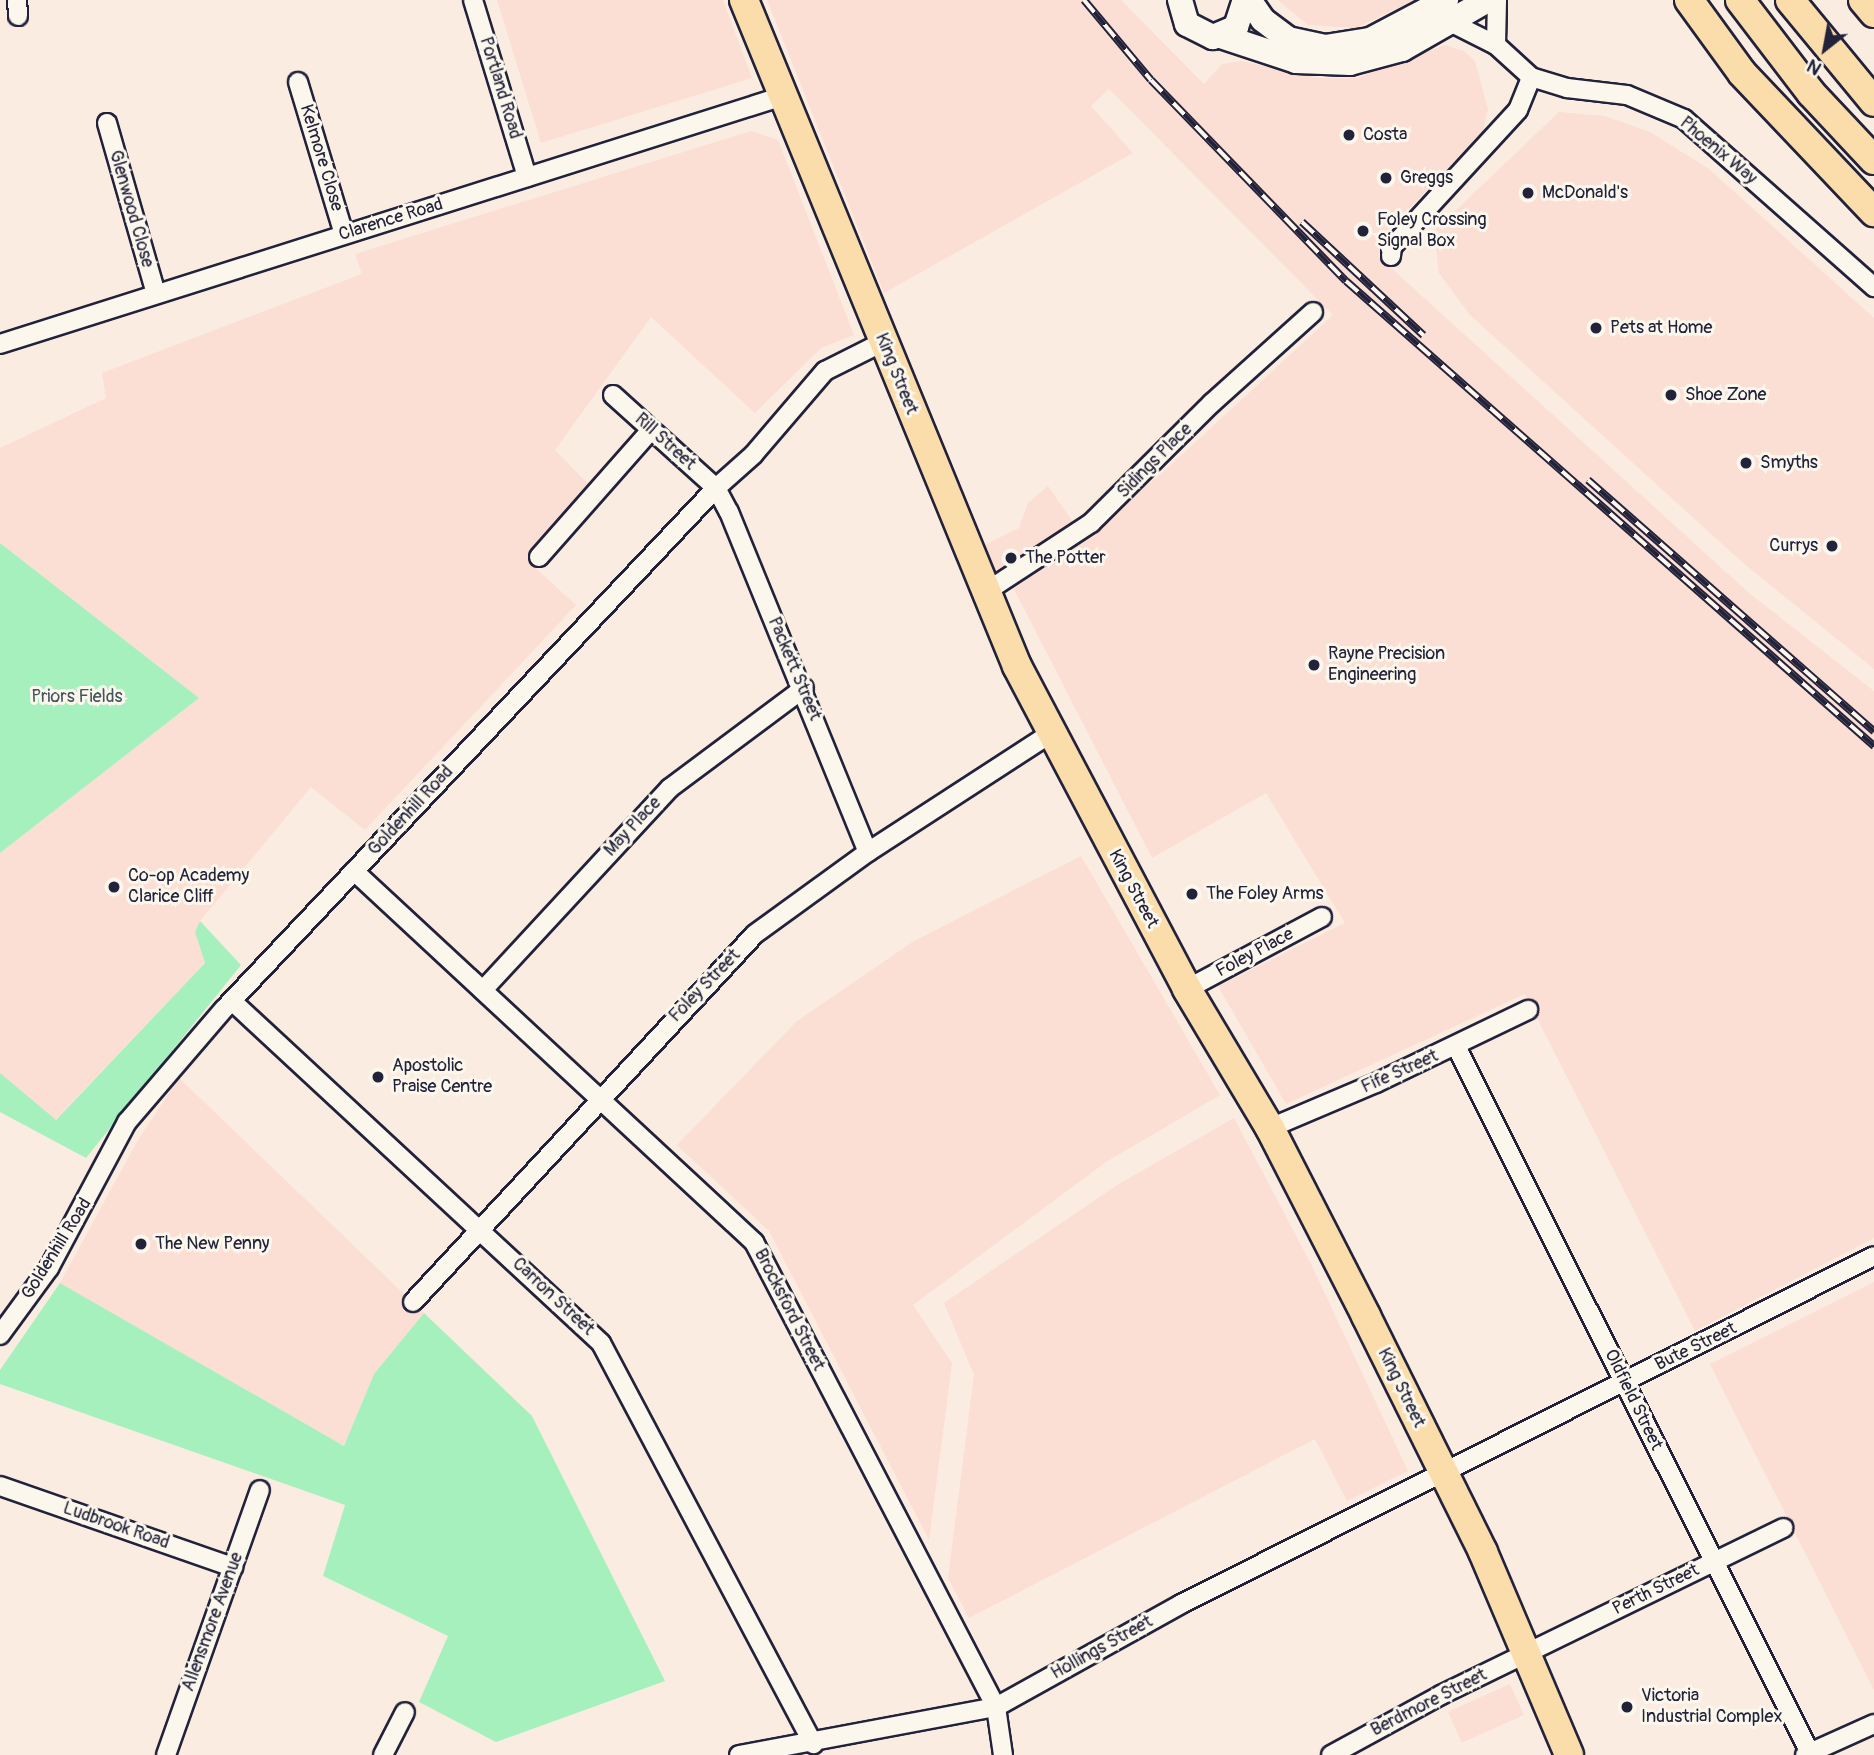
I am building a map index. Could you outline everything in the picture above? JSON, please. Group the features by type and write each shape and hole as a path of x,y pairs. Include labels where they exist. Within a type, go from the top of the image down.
{"main road":[{"name":"King Street","path":"744,0 984,593 1051,733 1187,989 1270,1128 1442,1472 1527,1653 1569,1755"},
{"path":"1159,0 1183,12 1202,35 1221,36 1280,57 1332,65 1366,61 1402,49 1448,11"},
{"path":"1221,36 1243,19 1247,0"},
{"path":"1247,0 1263,20 1288,39 1325,47 1370,40 1448,11 1488,0"},
{"path":"1689,0 1742,73 1874,212"},
{"path":"1740,0 1811,93 1874,160"},
{"path":"1790,0 1874,102"},
{"path":"1863,0 1874,13"}],"street":[{"name":"Portland Road","path":"473,0 527,177"},
{"path":"1496,45 1497,0"},
{"path":"1391,256 1392,247 1518,110 1531,77 1496,45 1448,11"},
{"name":"Phoenix Way","path":"1531,77 1567,88 1627,95 1684,119 1874,286"},
{"name":"Kelmore Close","path":"298,82 345,234"},
{"name":"Clarence Road","path":"0,344 783,96"},
{"name":"Glenwood Close","path":"107,123 156,294"},
{"name":"Sidings Place","path":"984,593 1091,523 1212,403 1312,312"},
{"name":"Goldenhill Road","path":"0,1335 49,1268 127,1122 232,1001 716,488 753,456 825,370 883,342"},
{"name":"Rill Street","path":"613,395 716,488"},
{"path":"539,557 651,430"},
{"name":"Packett Street","path":"716,488 804,688 868,852"},
{"name":"May Place","path":"483,990 670,788 804,688"},
{"name":"Foley Street","path":"413,1302 755,934 868,852 1051,733"},
{"name":"Brocksford Street","path":"354,871 754,1242 996,1707 1003,1755"},
{"name":"Foley Place","path":"1187,989 1322,916"},
{"name":"Carron Street","path":"232,1001 601,1343 823,1746"},
{"name":"Fife Street","path":"1270,1128 1456,1046 1528,1010"},
{"name":"Oldfield Street","path":"1456,1046 1808,1754"},
{"name":"Bute Street","path":"1442,1472 1874,1256"},
{"name":"Hollings Street","path":"739,1755 823,1746 996,1707 1181,1604 1442,1472"},
{"name":"Ludbrook Road","path":"0,1486 233,1567"},
{"name":"Allensmore Avenue","path":"166,1755 260,1490"},
{"name":"Perth Street","path":"1527,1653 1784,1528"},
{"name":"Berdmore Street","path":"1331,1755 1527,1653"},
{"path":"383,1755 405,1712"},
{"path":"1808,1754 1874,1724"}],"shaded area":[{"path":"497,0 723,0 752,78 541,143"},
{"path":"767,0 1121,0 1204,84 1222,64 1241,61 1319,78 1357,78 1445,45 1464,51 1475,61 1488,109 1483,131 1389,230 1378,256 1749,593 1874,691 1874,1238 1695,1331 1525,994 1286,1104 1218,986 1345,923 1266,793 1152,858 1014,589 1161,474 1333,315 1109,89 1091,106 1133,153 884,293"},
{"path":"1278,0 1414,0 1356,28 1308,25"},
{"path":"1559,112 1605,116 1650,132 1709,169 1874,318 1874,669 1742,562 1470,315 1439,273 1434,231"},
{"path":"751,131 778,140 854,335 821,348 755,413 651,317 555,450 594,490 530,563 576,605 365,830 311,787 200,921 195,932 205,963 55,1120 0,1073 0,853 199,698 0,543 0,448 106,398 102,373 362,274 355,254"},
{"path":"1048,486 1077,528 994,577 974,550 1019,528 1028,503"},
{"path":"1081,856 1220,1095 1106,1162 913,1305 952,1363 929,1540 769,1231 677,1145 797,1021 914,941"},
{"path":"179,1078 424,1313 374,1374 344,1446 60,1283 138,1140"},
{"path":"1234,1118 1312,1266 1408,1471 1347,1501 1315,1439 969,1618 948,1578 974,1375 944,1303 1117,1185"},
{"path":"1874,1282 1874,1690 1710,1364"},
{"path":"1510,1684 1524,1715 1462,1743 1448,1712"}],"green space":[{"name":"Priors Fields","path":"0,543 199,698 0,853"},
{"path":"200,921 241,965 86,1158 0,1112 0,1073 56,1120 205,963 195,932"},
{"path":"60,1283 344,1446 374,1374 424,1313 532,1416 665,1681 496,1742 419,1702 448,1636 323,1576 345,1505 0,1384 0,1370"}],"railway":[{"path":"1084,0 1151,80 1346,281 1874,746"},
{"path":"1302,222 1423,335"},
{"path":"1588,480 1874,731"}],"place":[{"name":"Costa","path":"1349,135"},
{"name":"Greggs","path":"1386,178"},
{"name":"McDonald's","path":"1528,193"},
{"name":"Foley Crossing Signal Box","path":"1363,231"},
{"name":"Pets at Home","path":"1596,328"},
{"name":"Shoe Zone","path":"1671,395"},
{"name":"Smyths","path":"1746,463"},
{"name":"Currys","path":"1832,546"},
{"name":"The Potter","path":"1011,558"},
{"name":"Rayne Precision Engineering","path":"1314,665"},
{"name":"Co-op Academy Clarice Cliff","path":"114,887"},
{"name":"The Foley Arms","path":"1192,894"},
{"name":"Apostolic Praise Centre","path":"378,1077"},
{"name":"The New Penny","path":"141,1244"},
{"name":"Victoria Industrial Complex","path":"1627,1707"}]}
